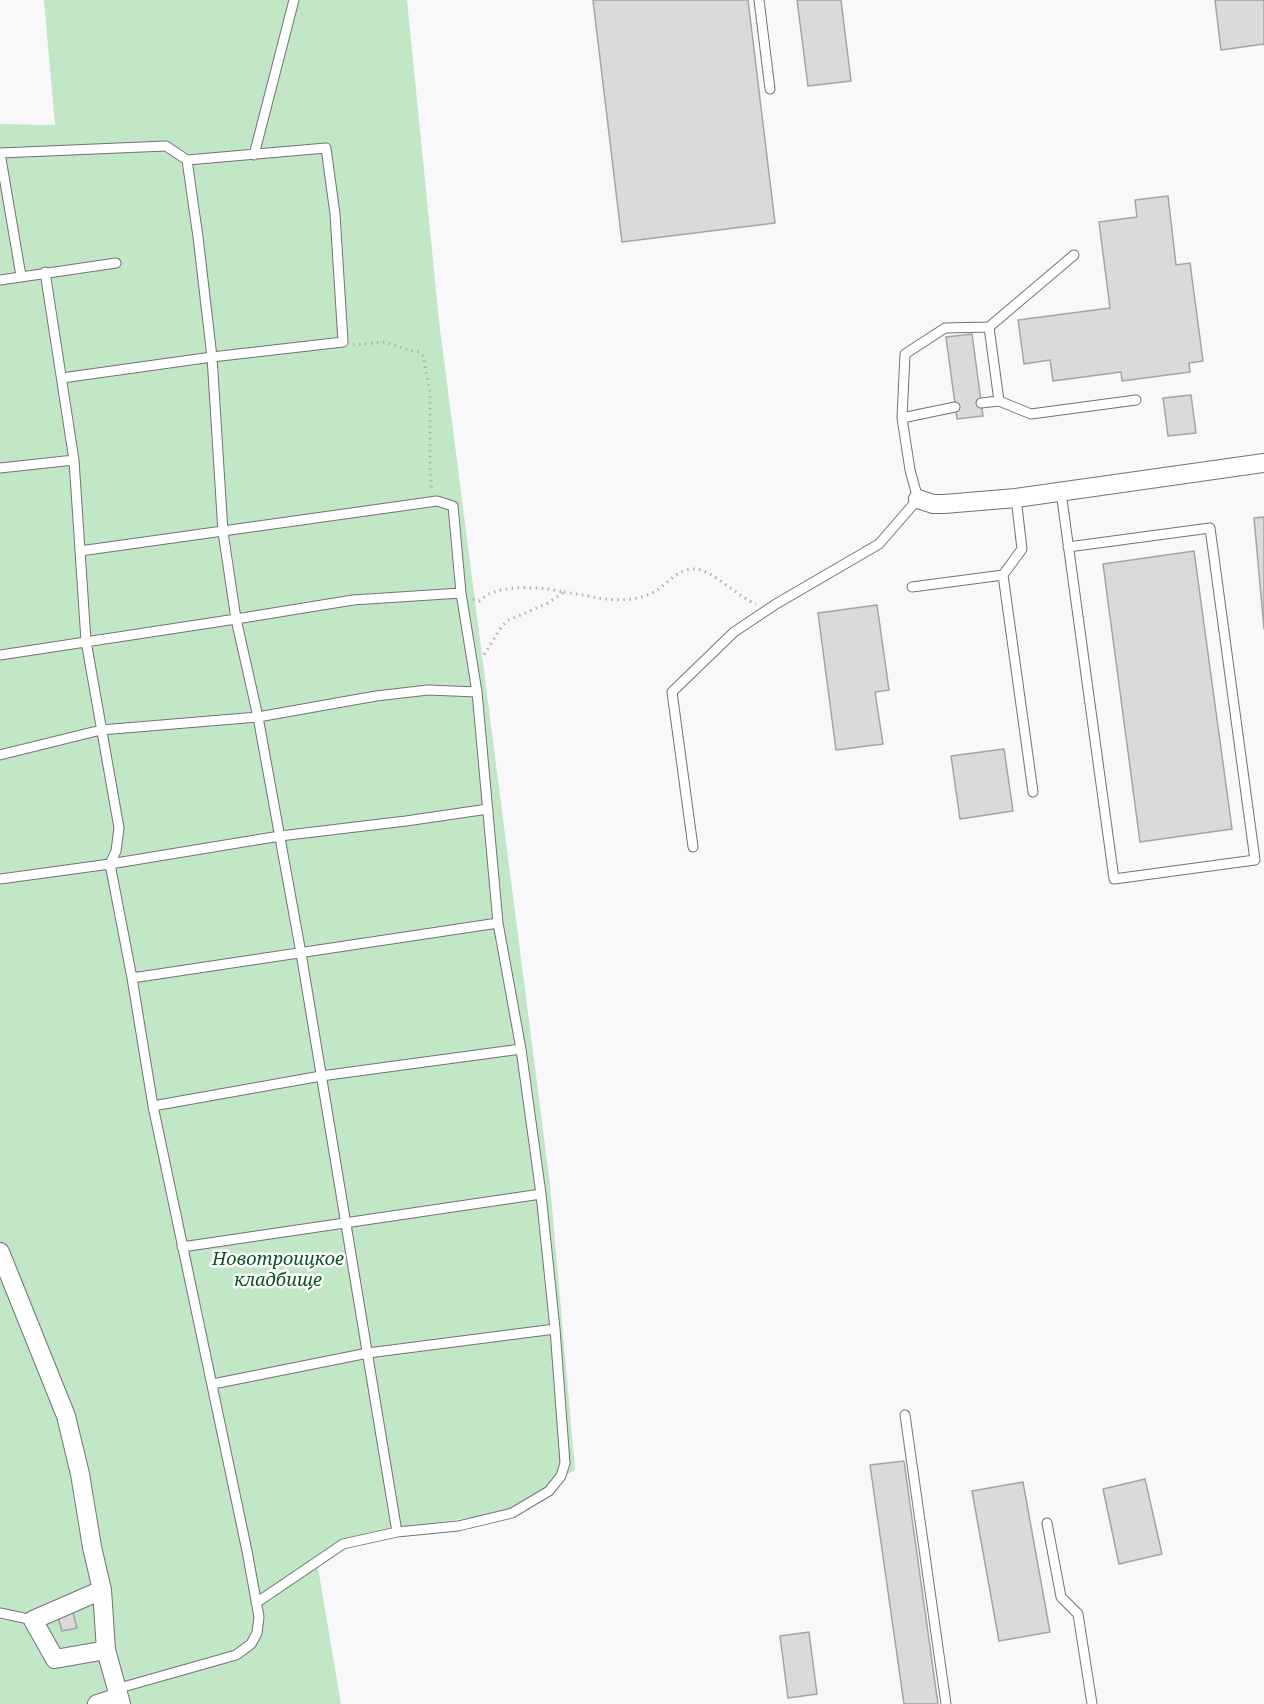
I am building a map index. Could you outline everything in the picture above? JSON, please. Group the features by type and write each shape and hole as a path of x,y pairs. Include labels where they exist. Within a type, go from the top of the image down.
{"street":[{"path":"918,499 933,504 944,504 1016,498 1264,463"},
{"path":"0,1252 66,1416 80,1474 102,1590 106,1650 119,1697 97,1704"},
{"path":"102,1590 33,1620 55,1659 106,1650"}],"lane":[{"path":"254,155 294,0"},
{"path":"759,0 770,89"},
{"path":"21,276 0,153 166,146 187,160 326,148 335,214 343,342 62,378"},
{"path":"187,160 212,357 223,532 236,619 258,717 301,953 397,1532"},
{"path":"693,847 672,692 734,632 879,544 918,499 910,470 902,418 905,354 945,328 989,327 1074,255"},
{"path":"0,280 116,263"},
{"path":"45,272 74,460 86,641 119,828 116,851 110,864 153,1106 248,1551 259,1617 257,1633 251,1644 236,1654 119,1697"},
{"path":"989,327 999,401"},
{"path":"981,403 999,401 1031,414 1136,400"},
{"path":"902,418 955,406"},
{"path":"0,468 74,460"},
{"path":"1061,492 1068,547 1114,879 1255,860 1210,528 1068,547"},
{"path":"1016,498 1022,549 1003,575 1033,792"},
{"path":"80,551 437,501 453,506 461,593 477,692 498,923 521,1049 542,1194 565,1463 561,1476 549,1491 512,1513 458,1526 397,1532 343,1544 256,1603"},
{"path":"912,587 1003,575"},
{"path":"0,655 353,600 461,593"},
{"path":"0,755 101,730 258,717 376,696 428,690 477,692"},
{"path":"0,879 110,864 280,836 488,809"},
{"path":"132,978 498,923"},
{"path":"153,1106 321,1076 521,1049"},
{"path":"182,1247 542,1194"},
{"path":"213,1384 368,1353 555,1329"},
{"path":"905,1415 946,1704"},
{"path":"1047,1523 1061,1597 1078,1614 1092,1704"},
{"path":"0,1613 33,1620"}],"path":[{"path":"343,342 346,346 385,342 419,352 423,356 430,392 430,471 433,502"},
{"path":"461,593 479,601 490,593 535,588 611,601 632,599 653,593 683,571 695,569 704,571 745,599 770,609"},
{"path":"474,672 502,626 509,620 548,603 564,592"}],"green space":[{"name":"Новотроицкое кладбище","path":"44,0 407,0 439,321 550,1184 575,1470 503,1513 393,1529 335,1543 316,1556 341,1704 0,1704 0,124 55,125"}],"building":[{"path":"593,0 748,0 775,223 622,242"},
{"path":"797,0 841,0 851,81 808,86"},
{"path":"1215,0 1264,0 1264,44 1221,50"},
{"path":"1168,196 1176,265 1190,263 1203,361 1189,363 1190,372 1122,381 1121,372 1053,381 1050,360 1024,364 1018,320 1110,308 1099,222 1137,217 1135,200"},
{"path":"972,334 983,416 957,419 946,337"},
{"path":"1191,395 1196,433 1168,436 1163,398"},
{"path":"1264,517 1264,629 1254,518"},
{"path":"1194,551 1232,829 1140,842 1103,564"},
{"path":"877,605 889,690 875,692 883,744 836,750 818,613"},
{"path":"1004,749 1013,811 960,819 951,756"},
{"path":"904,1461 938,1704 904,1704 870,1465"},
{"path":"1145,1479 1162,1554 1119,1564 1103,1489"},
{"path":"1023,1482 1050,1632 999,1641 972,1491"},
{"path":"73,1613 77,1628 62,1631 58,1617"},
{"path":"809,1632 817,1694 788,1698 780,1636"}]}
